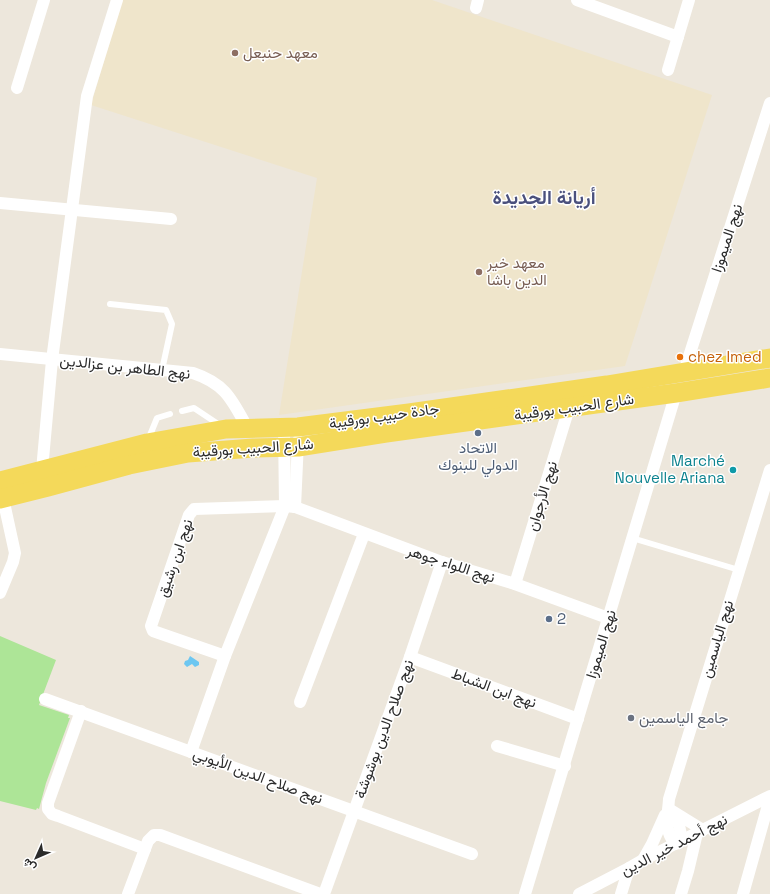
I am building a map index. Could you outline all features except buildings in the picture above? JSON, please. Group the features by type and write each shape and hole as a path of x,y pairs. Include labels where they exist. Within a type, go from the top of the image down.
{"main road":[{"name":"جادة حبيب بورقيبة","path":"1,493 42,470 147,443 226,429 291,427 409,413 607,385 770,358"},
{"name":"شارع الحبيب بورقيبة","path":"1,493 48,487 129,465 188,453 225,449 292,447 676,393 770,378"}],"street":[{"path":"17,88 44,0"},
{"path":"42,470 52,360 87,96 117,0"},
{"path":"576,0 678,37"},
{"path":"668,70 689,0"},
{"name":"نهج الميموزا","path":"684,372 769,108"},
{"path":"0,203 171,220"},
{"name":"نهج الطاهر بن عزالدين","path":"0,354 192,373 214,382 222,388 232,400 248,429"},
{"name":"نهج الميموزا","path":"525,894 676,393"},
{"name":"نهج الأرجوان","path":"515,584 569,408"},
{"path":"191,752 225,656 290,507 292,447 291,427"},
{"name":"نهج الياسمين","path":"643,860 669,809 670,794 770,470"},
{"path":"0,593 13,562 15,553 1,493"},
{"name":"نهج اللواء جوهر","path":"290,507 442,562 515,584 608,618"},
{"name":"نهج ابن رشيق","path":"225,656 152,630 151,626 189,515 194,509 290,507"},
{"path":"300,702 364,534"},
{"name":"نهج صلاح الدين بوشوشة","path":"324,894 410,658 442,562"},
{"name":"نهج ابن الشباط","path":"410,658 578,719"},
{"name":"نهج صلاح الدين الأيوبي","path":"45,699 472,854"},
{"path":"81,711 48,804 48,809 52,814 145,849"},
{"path":"497,746 564,766"},
{"path":"743,894 770,797"},
{"name":"نهج أحمد خير الدين","path":"579,894 700,831 770,797"},
{"path":"669,809 700,831 681,894"},
{"path":"669,809 679,826 679,842"},
{"path":"128,894 145,849 151,837 154,835 160,835 320,894"},
{"path":"621,894 629,868"}],"lane":[{"path":"110,304 166,310 172,324 162,370"},
{"path":"182,411 192,408 195,409 226,429"},
{"path":"147,443 156,419 158,417 170,414"},
{"path":"632,538 739,570"}],"shaded area":[{"name":"معهد خير الدين باشا","path":"122,0 432,0 712,95 625,366 279,415 317,178 91,105"}],"green space":[{"path":"0,636 56,660 39,705 69,715 68,718 70,718 46,783 39,809 37,808 36,810 0,801"}],"water":[{"path":"190,656 199,662 199,665 195,667 192,664 187,667 184,664"}],"place":[{"name":"معهد حنبعل","path":"235,53"},
{"name":"معهد خير الدين باشا","path":"479,272"},
{"name":"chez Imed","path":"680,357"},
{"name":"الاتحاد الدولي للبنوك","path":"478,433"},
{"name":"Marché Nouvelle Ariana","path":"733,470"},
{"name":"2","path":"549,619"},
{"name":"جامع الياسمين","path":"631,718"}],"district":[{"name":"أريانة الجديدة","path":"544,197"}]}
